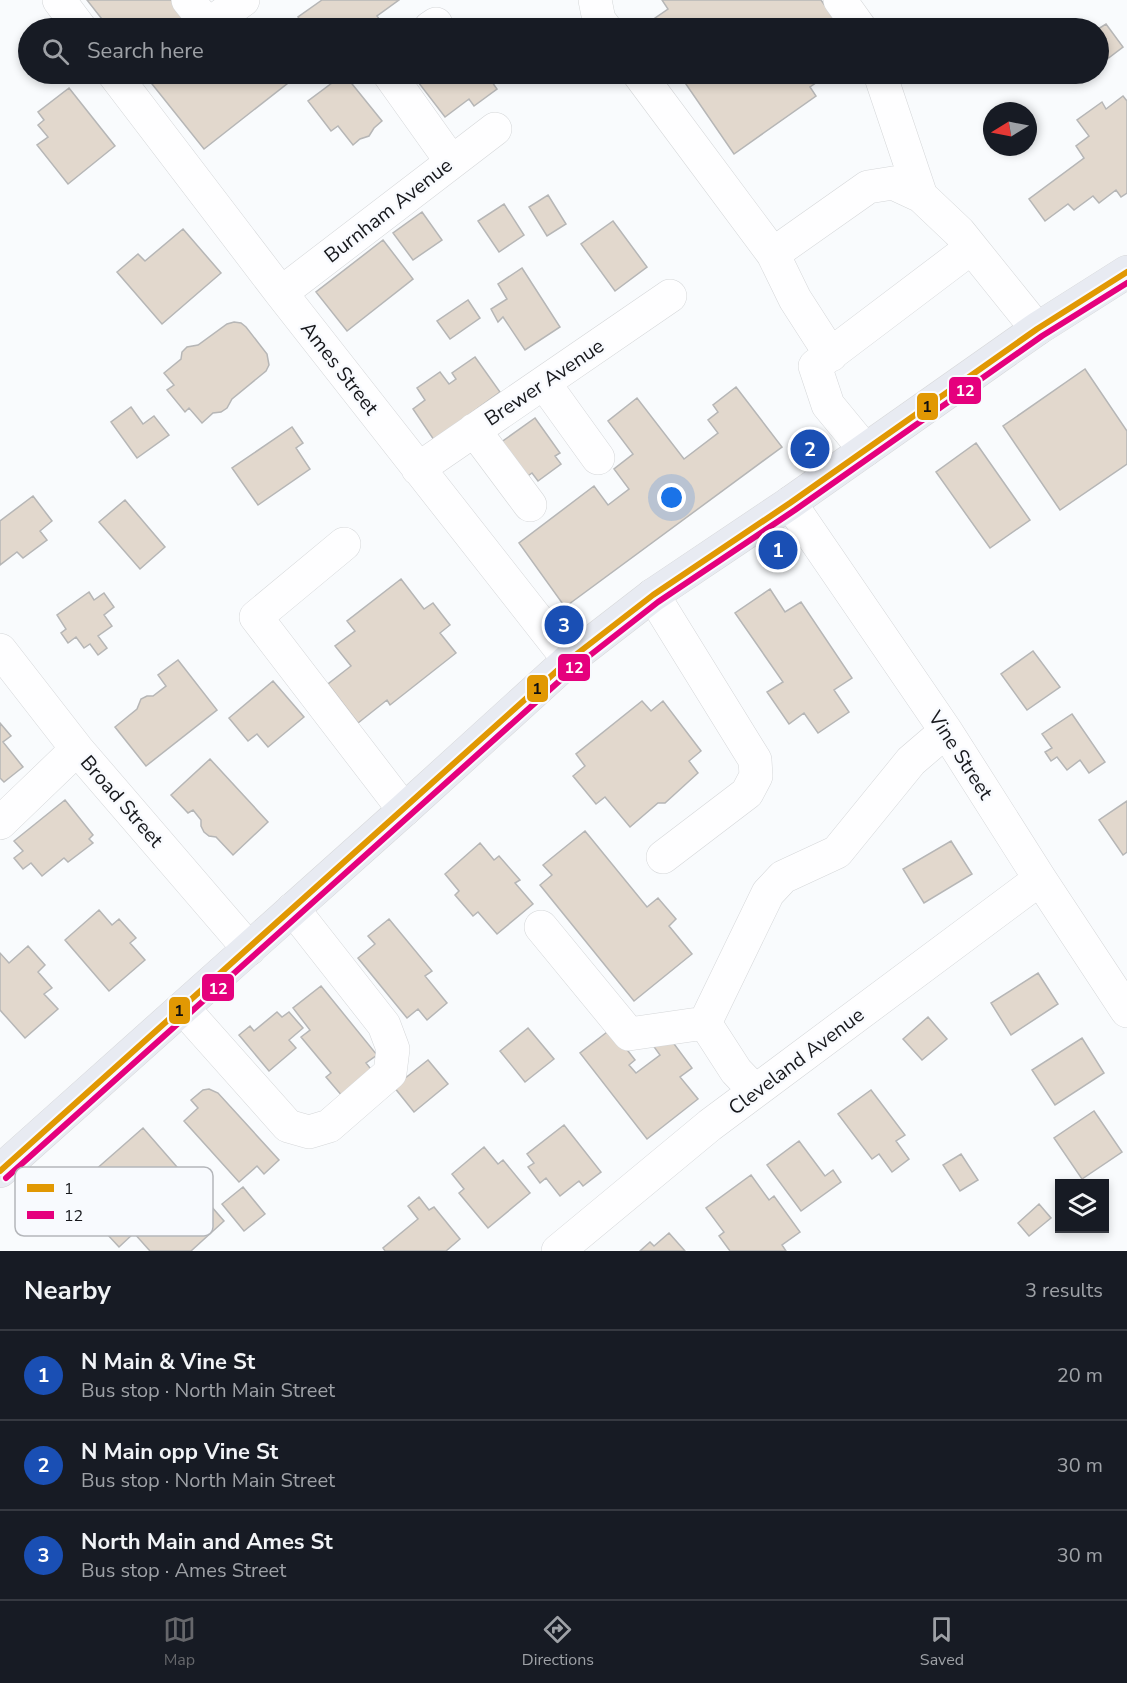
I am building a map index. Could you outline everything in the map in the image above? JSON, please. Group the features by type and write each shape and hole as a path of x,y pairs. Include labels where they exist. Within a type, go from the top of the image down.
{"main road":[{"path":"0,1171 569,660 653,595 790,503 1037,329 1127,272"}],"street":[{"path":"59,0 72,18"},
{"path":"188,0 202,18"},
{"path":"218,18 243,0"},
{"path":"595,0 599,18"},
{"path":"840,0 853,18"},
{"name":"Ames Street","path":"122,84 281,293 569,660"},
{"path":"396,84 451,161"},
{"path":"646,84 773,254 823,360 828,405 865,450"},
{"path":"883,84 921,196"},
{"name":"Burnham Avenue","path":"281,293 495,129"},
{"path":"773,254 868,188 893,183 921,196 959,232 1037,329"},
{"path":"823,360 971,249"},
{"name":"Brewer Avenue","path":"418,469 670,296"},
{"path":"544,383 598,458"},
{"path":"474,430 530,506"},
{"name":"Vine Street","path":"790,503 946,730 1127,1011"},
{"path":"344,544 256,617 404,810"},
{"path":"653,595 755,760 756,776 747,793 663,857"},
{"name":"Broad Street","path":"0,650 77,749 249,949"},
{"path":"705,1023 768,893 783,877 837,852 911,761 946,730"},
{"path":"0,824 77,749"},
{"name":"Cleveland Avenue","path":"558,1251 710,1125 1040,879"},
{"path":"183,1008 288,1126 309,1132 330,1126 390,1073 393,1049 384,1025 293,909"},
{"path":"541,927 629,1034 705,1023"},
{"path":"705,1023 736,1071 755,1091"}],"building":[{"path":"87,0 171,0 186,18 101,18"},
{"path":"322,0 399,0 377,16 378,18 298,17"},
{"path":"662,0 821,0 834,18 655,18 668,9"},
{"path":"1109,28 1123,47 1109,58"},
{"path":"152,84 287,84 204,149"},
{"path":"331,84 352,84 382,121 369,136 353,145 338,126 331,131 308,101"},
{"path":"420,84 493,84 497,89 474,106 469,99 445,117"},
{"path":"686,84 814,84 810,87 816,96 734,154"},
{"path":"69,88 115,146 68,184 37,145 48,137 38,125 44,120 38,112"},
{"path":"1123,96 1127,101 1127,193 1121,197 1116,190 1099,203 1093,196 1074,210 1068,204 1045,221 1029,199 1084,158 1076,146 1089,136 1077,120 1102,102 1106,109"},
{"path":"548,195 566,224 547,236 529,207"},
{"path":"504,204 524,235 499,252 478,221"},
{"path":"422,212 442,240 413,260 393,233"},
{"path":"613,221 647,267 615,291 581,244"},
{"path":"183,229 221,273 162,324 117,272 138,254 145,261"},
{"path":"383,240 413,279 347,331 316,292"},
{"path":"522,268 560,327 525,350 503,317 498,322 491,309 507,299 498,284"},
{"path":"468,300 480,318 450,339 437,321"},
{"path":"234,322 246,327 267,354 269,365 266,371 232,399 227,408 213,413 202,423 189,408 185,412 167,390 174,385 164,373 181,359 182,352 187,347 198,345 227,324"},
{"path":"475,357 500,392 434,440 413,409 425,400 417,388 440,372 449,384 456,379 452,373"},
{"path":"1085,369 1127,431 1127,464 1060,510 1003,426"},
{"path":"736,387 782,447 565,607 519,543 594,486 608,505 629,489 614,469 633,454 608,421 637,398 684,459 718,433 708,420 718,412 713,405"},
{"path":"131,407 143,424 154,416 169,435 137,458 111,422"},
{"path":"535,418 560,453 555,456 561,464 538,481 532,473 525,478 500,443"},
{"path":"292,427 303,443 296,448 310,469 258,505 232,468"},
{"path":"976,443 1030,520 990,548 936,472"},
{"path":"33,496 52,521 40,531 47,540 23,558 17,552 0,565 0,521"},
{"path":"125,500 165,547 140,569 99,522"},
{"path":"401,579 424,609 433,603 450,625 440,633 456,653 390,705 387,700 358,723 328,684 351,666 335,646 355,631 347,621"},
{"path":"770,589 785,612 801,602 852,678 834,690 849,712 818,733 804,713 789,724 767,692 783,682 735,613"},
{"path":"89,592 94,600 104,593 114,607 104,615 112,626 98,636 107,648 98,655 90,644 84,648 76,637 68,643 61,633 66,629 57,615"},
{"path":"1033,651 1060,687 1027,710 1001,674"},
{"path":"178,660 217,710 146,766 115,727 137,709 141,699 153,696 166,686 158,675"},
{"path":"273,681 304,717 268,747 257,734 248,741 229,718"},
{"path":"642,701 651,711 663,701 701,751 689,761 698,773 665,803 658,803 630,827 605,797 596,804 573,776 585,766 576,754"},
{"path":"1072,714 1105,762 1089,773 1080,760 1067,770 1057,757 1051,761 1045,752 1052,748 1042,734"},
{"path":"0,723 11,736 3,742 23,767 4,782 0,778"},
{"path":"210,759 268,822 233,855 216,837 204,832 201,820 193,810 188,813 171,795"},
{"path":"65,800 93,835 89,839 93,843 68,862 64,858 42,876 31,863 23,869 14,858 23,851 14,841"},
{"path":"1127,801 1127,852 1123,855 1099,820"},
{"path":"585,831 647,907 658,898 676,919 669,926 692,954 634,1001 540,885 552,875 543,865"},
{"path":"951,841 972,874 924,903 903,869"},
{"path":"480,843 494,860 499,856 520,880 515,883 533,904 497,934 478,912 473,916 455,895 459,891 445,874"},
{"path":"99,910 112,925 119,919 136,938 130,943 145,960 109,991 65,940"},
{"path":"389,919 432,971 425,976 447,1003 427,1020 418,1009 407,1018 358,958 375,944 368,936"},
{"path":"28,946 45,965 38,972 52,988 44,994 58,1009 25,1038 0,1010 0,953 9,963"},
{"path":"1038,973 1058,1004 1011,1035 991,1003"},
{"path":"321,986 377,1055 366,1063 374,1073 343,1097 326,1077 331,1073 301,1037 310,1030 293,1008"},
{"path":"277,1012 282,1017 289,1012 303,1028 289,1040 296,1048 269,1071 239,1035 250,1026 254,1031"},
{"path":"928,1017 947,1039 922,1060 903,1039"},
{"path":"528,1028 554,1059 525,1082 500,1051"},
{"path":"611,1029 635,1060 629,1065 636,1073 660,1055 652,1044 666,1033 692,1068 680,1077 698,1099 647,1139 580,1053"},
{"path":"1082,1038 1104,1073 1055,1105 1032,1070"},
{"path":"428,1060 448,1084 414,1112 394,1087"},
{"path":"209,1089 218,1093 279,1160 264,1174 257,1166 239,1182 184,1121 198,1108 191,1100 203,1090"},
{"path":"871,1090 905,1135 896,1141 909,1159 892,1172 879,1154 872,1159 838,1114"},
{"path":"1094,1111 1122,1152 1082,1179 1054,1138"},
{"path":"564,1125 601,1172 583,1186 579,1181 560,1196 546,1178 540,1183 528,1167 534,1163 527,1154"},
{"path":"143,1128 177,1167 99,1167"},
{"path":"799,1141 825,1176 833,1170 841,1182 801,1211 767,1165"},
{"path":"484,1147 498,1164 503,1160 530,1193 488,1228 459,1193 464,1189 452,1174"},
{"path":"961,1154 978,1180 960,1191 943,1165"},
{"path":"751,1175 769,1200 774,1196 800,1232 782,1245 786,1251 730,1251 719,1236 724,1232 706,1208"},
{"path":"243,1187 265,1214 244,1231 222,1204"},
{"path":"419,1197 429,1210 434,1207 460,1239 446,1251 385,1251 383,1248 418,1219 408,1206"},
{"path":"1039,1204 1051,1218 1029,1236 1018,1223"},
{"path":"213,1208 224,1221 213,1231"},
{"path":"669,1233 685,1251 640,1251 650,1242 654,1246"},
{"path":"109,1236 131,1236 119,1247"},
{"path":"137,1236 208,1236 191,1251 150,1251"}],"transit line":[{"name":"1","path":"0,1171 569,660 653,595 790,503 1037,329 1127,272"},
{"name":"12","path":"18,1167 575,667 658,602 795,510 1042,336 1127,283"},
{"name":"12","path":"6,1178 15,1170"}],"place":[{"name":"N Main opp Vine St","path":"810,449"},
{"name":"N Main & Vine St","path":"778,550"},
{"name":"North Main and Ames St","path":"564,625"}]}
